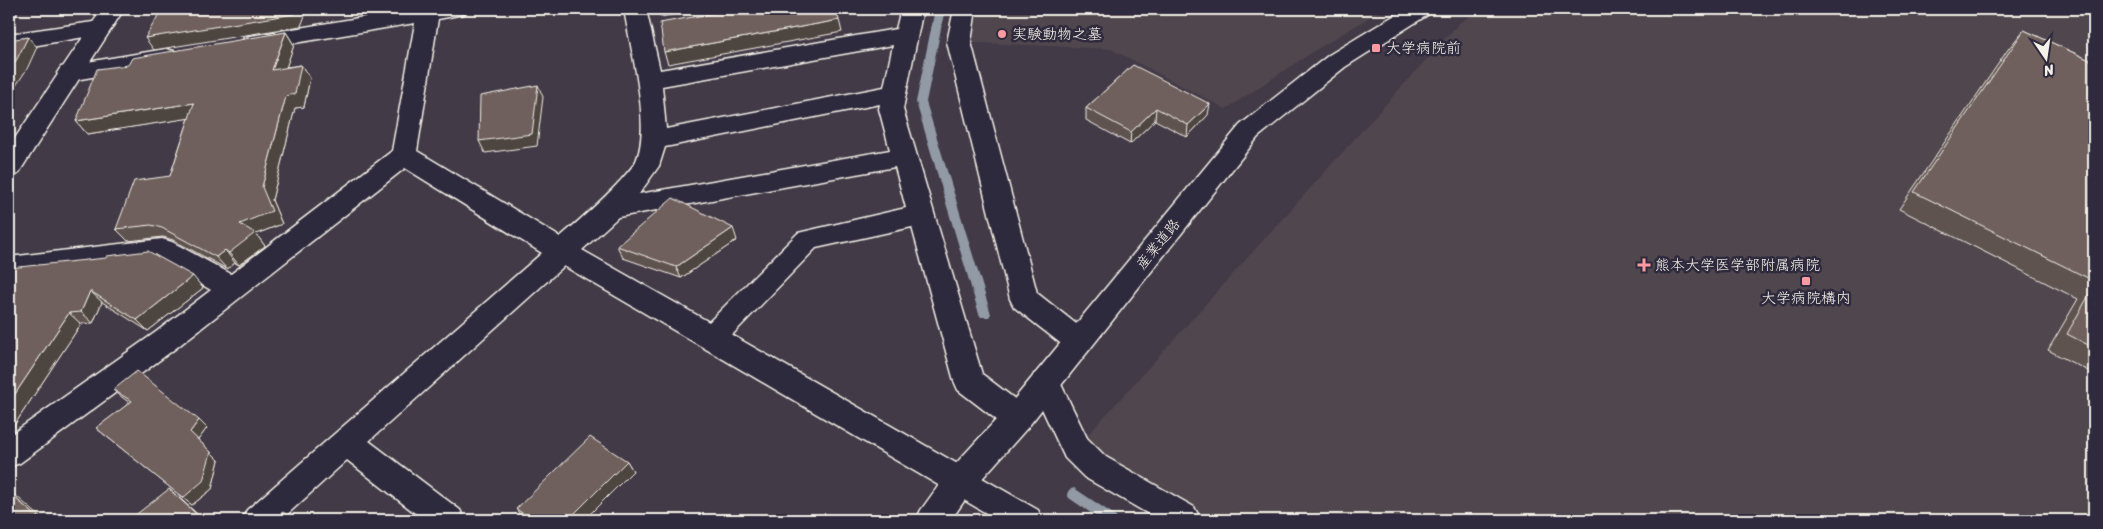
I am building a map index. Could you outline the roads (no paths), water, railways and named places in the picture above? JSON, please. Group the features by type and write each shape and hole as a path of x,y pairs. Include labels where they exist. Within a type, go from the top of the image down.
{"street":[{"path":"234,45 456,9"},
{"path":"912,9 891,109 969,381 1017,418"},
{"path":"965,9 959,42 1024,299 1079,342"},
{"name":"産業道路","path":"932,520 960,481 1017,418 1249,131 1337,61 1421,9"},
{"path":"9,454 166,340 404,155 428,13"},
{"path":"9,42 107,18"},
{"path":"9,168 69,73 107,18"},
{"path":"258,520 610,209 648,163 653,140 650,80 644,22"},
{"path":"650,80 907,35"},
{"path":"69,73 186,54"},
{"path":"653,140 895,93"},
{"path":"404,155 563,252 1027,520"},
{"path":"610,209 905,156"},
{"path":"712,337 808,240 922,215"},
{"path":"9,268 162,249 233,289"},
{"path":"1045,383 1076,448 1095,468 1183,517 1184,520"},
{"path":"347,442 449,520"}],"waterway":[{"path":"940,9 921,102 985,314"},
{"path":"1074,494 1111,520"}],"place":[{"name":"実験動物之墓","path":"1002,34"},
{"name":"大学病院前","path":"1376,48"},
{"name":"熊本大学医学部附属病院","path":"1644,265"},
{"name":"大学病院構内","path":"1806,281"}]}
